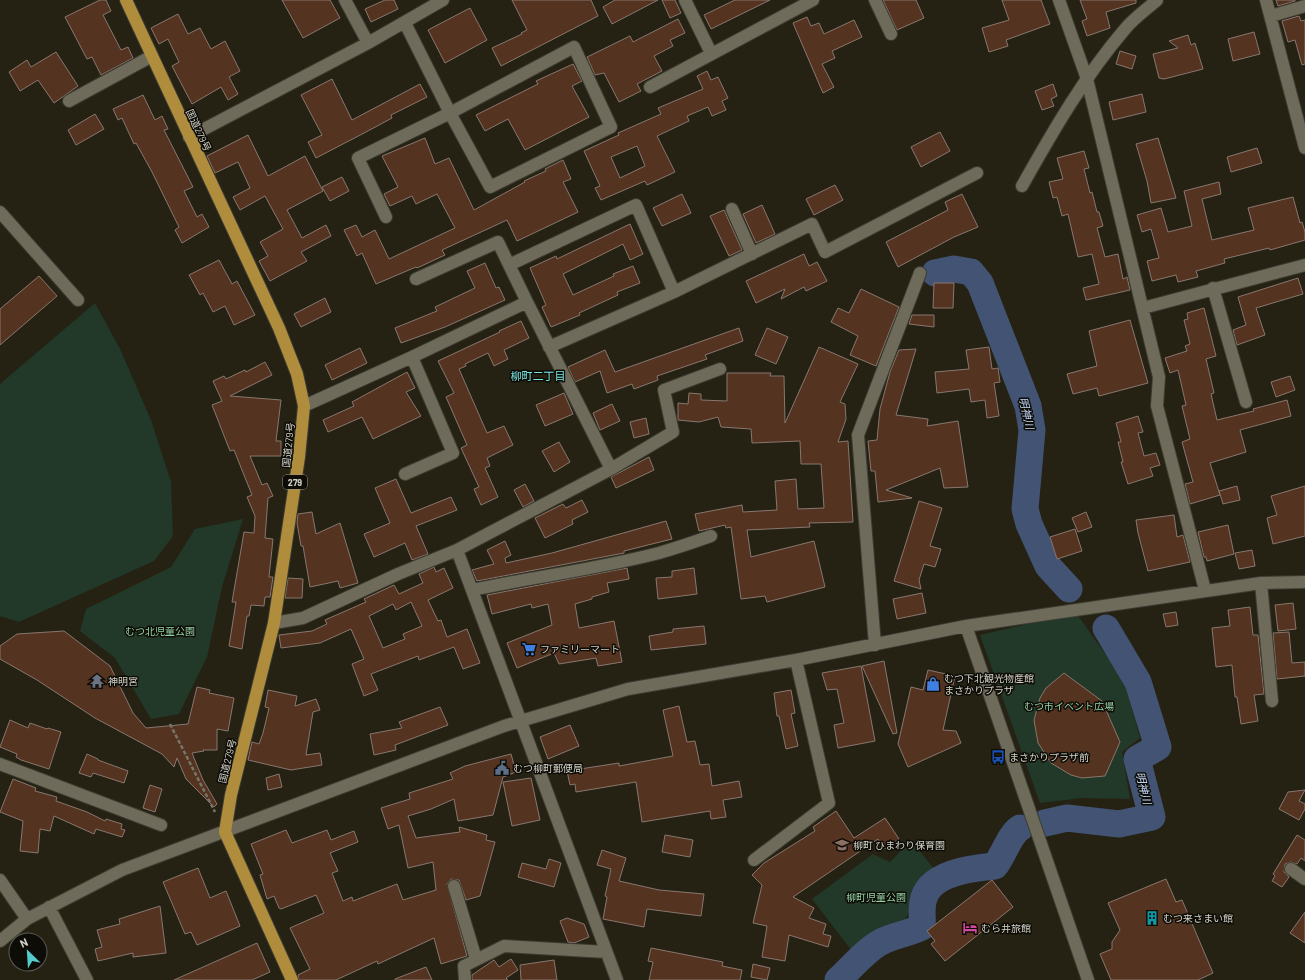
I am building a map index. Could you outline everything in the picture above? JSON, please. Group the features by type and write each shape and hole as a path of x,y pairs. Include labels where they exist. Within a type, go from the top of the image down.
{"highway":[{"name":"国道279号","path":"126,0 279,328 297,374 304,406 299,457 274,623 231,795 225,832"},
{"path":"225,832 292,980"}],"street":[{"path":"345,0 368,43"},
{"path":"189,137 368,43 443,0"},
{"path":"685,0 711,54"},
{"path":"650,87 814,0"},
{"path":"875,0 891,34"},
{"path":"1059,0 1086,79 1143,308 1159,377 1157,406 1205,590"},
{"path":"1022,186 1054,129 1086,79 1126,28 1157,0"},
{"path":"1266,0 1305,148"},
{"path":"1270,16 1305,6"},
{"path":"386,217 358,158 450,113 574,47 611,127 490,187 450,113 405,23"},
{"path":"70,101 152,56"},
{"path":"549,347 674,292 812,224 825,252 977,173"},
{"path":"509,265 636,206 674,292"},
{"path":"732,209 752,254"},
{"path":"0,212 78,300"},
{"path":"416,279 498,242 549,347 611,468"},
{"path":"1143,308 1213,288 1305,265"},
{"path":"875,645 858,435 920,272"},
{"path":"1213,288 1246,402"},
{"path":"304,406 412,358 527,302"},
{"path":"405,474 453,453 412,358"},
{"path":"274,623 303,618 398,574 457,550 611,468 673,432 664,390 720,369"},
{"path":"472,590 528,578 571,572 658,553 711,536"},
{"path":"457,550 617,980"},
{"path":"0,941 27,918 122,870 521,721 628,689 796,660 966,626 1205,590 1261,583 1305,582"},
{"path":"1261,583 1272,701"},
{"path":"966,626 1088,980"},
{"path":"754,860 829,803 796,660"},
{"path":"0,764 161,825"},
{"path":"1290,870 1305,879"},
{"path":"0,880 27,918"},
{"path":"454,886 476,959"},
{"path":"48,907 87,980"},
{"path":"465,980 464,966 504,946 606,952"}],"path":[{"path":"170,724 225,832"}],"green space":[{"path":"95,303 120,349 151,420 171,482 173,536 154,561 19,622 0,616 0,384"},
{"name":"むつ北児童公園","path":"243,519 222,587 207,657 179,714 151,719 115,658 80,631 86,609 171,567 195,529"},
{"name":"むつ市イベント広場","path":"1076,613 1124,680 1140,738 1122,752 1130,799 1082,798 1040,803 980,635"},
{"name":"柳町児童公園","path":"911,840 938,874 918,894 905,920 855,955 812,899 873,854 890,862"}],"building":[{"path":"100,0 106,0 111,11 103,15 121,50 128,47 133,58 101,75 92,57 87,59 65,17"},
{"path":"282,0 330,0 340,18 303,38"},
{"path":"385,0 394,0 398,9 371,22 365,9"},
{"path":"512,0 591,0 598,16 501,66 492,48 522,34 521,33 527,30"},
{"path":"615,0 658,0 612,24 603,7"},
{"path":"662,0 675,0 681,13 670,18"},
{"path":"735,0 770,0 711,29 704,15"},
{"path":"883,0 916,0 924,18 897,30"},
{"path":"1002,0 1041,0 1050,24 1006,40 1008,46 989,52 982,28 1009,20"},
{"path":"1080,0 1136,0 1136,3 1106,12 1110,28 1087,36 1082,21 1087,19"},
{"path":"1276,0 1295,0 1295,1 1278,6"},
{"path":"470,8 487,40 445,63 428,30"},
{"path":"178,14 188,34 200,28 211,49 225,41 240,71 229,77 238,94 228,100 221,87 192,104 172,66 179,62 168,39 159,44 151,28"},
{"path":"1299,16 1301,21 1305,20 1305,64 1302,65 1295,40 1288,42 1282,21"},
{"path":"807,17 811,26 819,23 824,34 854,20 862,37 832,51 835,58 822,64 834,87 823,93 793,23"},
{"path":"678,19 685,33 670,40 673,46 654,56 662,71 637,84 641,91 619,102 604,73 595,75 587,57 630,36 633,42"},
{"path":"1254,32 1260,54 1233,61 1228,39"},
{"path":"1188,35 1191,45 1195,43 1203,69 1164,79 1159,78 1153,54 1178,48 1169,41"},
{"path":"1120,51 1136,56 1132,69 1116,64"},
{"path":"56,52 78,86 54,103 38,80 20,91 9,72 27,60 31,67"},
{"path":"573,64 582,81 572,86 589,117 525,150 508,119 485,131 476,115 538,84 536,81"},
{"path":"707,71 711,80 718,77 728,98 722,101 726,110 712,116 708,107 687,116 689,121 657,136 675,172 647,185 645,181 601,200 595,188 600,186 584,151 619,135 618,133 661,114 658,108 703,89 697,76","holes":["637,146 645,166 620,178 611,157"]},
{"path":"332,79 352,120 420,84 427,97 391,115 392,118 316,158 308,142 322,135 301,95"},
{"path":"1053,84 1057,96 1051,99 1054,106 1042,110 1035,91"},
{"path":"1142,94 1146,112 1113,120 1109,102"},
{"path":"143,95 155,120 162,116 168,129 164,130 193,187 184,191 197,217 202,214 209,227 182,243 175,230 179,227 152,172 136,143 134,144 122,118 118,120 113,109"},
{"path":"95,114 104,129 76,145 68,130"},
{"path":"940,132 950,151 921,167 911,147"},
{"path":"248,135 268,176 305,156 323,191 287,210 302,238 326,225 331,236 301,252 307,261 270,281 259,261 268,256 260,242 283,229 265,196 240,210 233,197 250,188 238,162 215,173 207,156"},
{"path":"425,138 435,164 449,158 474,210 525,182 524,181 546,171 545,169 563,160 571,179 563,182 578,212 517,241 507,220 442,250 445,255 376,284 362,253 357,256 344,230 356,225 362,237 375,230 389,259 455,228 437,194 416,204 412,196 390,206 384,194 398,187 382,156"},
{"path":"1158,138 1176,198 1151,203 1147,181 1136,144"},
{"path":"1257,148 1262,163 1231,172 1227,157"},
{"path":"1084,151 1089,168 1084,169 1090,193 1092,192 1097,212 1099,212 1103,226 1097,228 1105,257 1118,254 1123,279 1127,277 1130,290 1086,300 1083,288 1099,284 1092,254 1078,257 1068,214 1062,216 1057,197 1053,198 1049,182 1063,179 1057,158"},
{"path":"342,177 349,191 330,201 322,187"},
{"path":"1219,182 1221,194 1202,199 1212,240 1254,230 1248,208 1293,197 1300,223 1302,222 1305,232 1305,240 1270,250 1269,248 1224,259 1225,263 1196,271 1198,277 1178,282 1176,275 1152,281 1147,261 1159,258 1151,229 1142,232 1137,215 1161,208 1168,232 1192,226 1184,191"},
{"path":"835,185 843,200 814,215 806,199"},
{"path":"682,194 691,213 662,226 653,208"},
{"path":"962,194 978,227 954,237 898,267 886,242 948,210 945,202"},
{"path":"762,205 775,234 756,243 743,214"},
{"path":"724,210 742,250 729,256 710,216"},
{"path":"630,224 643,254 630,260 623,244 563,274 573,295 614,276 613,274 633,266 640,283 617,292 618,295 579,313 580,315 551,327 542,307 546,305 530,268 556,256 557,259"},
{"path":"804,254 809,266 817,262 827,281 806,291 804,287 781,299 785,289 756,303 746,281"},
{"path":"219,260 232,284 237,281 255,315 234,325 225,306 213,312 203,293 200,295 189,275"},
{"path":"485,263 496,288 499,287 505,300 445,327 401,343 395,328 437,311 435,307 475,288 467,271"},
{"path":"39,276 57,296 0,345 0,309"},
{"path":"1298,278 1303,294 1256,308 1265,335 1237,345 1233,330 1246,325 1238,297"},
{"path":"934,283 954,283 953,308 933,308"},
{"path":"861,289 899,307 876,366 850,355 858,336 831,322 838,308 849,313"},
{"path":"325,298 331,312 301,327 294,314"},
{"path":"1204,308 1216,356 1206,359 1214,393 1211,394 1217,420 1254,411 1253,409 1287,400 1291,416 1240,430 1246,452 1210,463 1220,495 1190,504 1185,484 1193,482 1182,442 1190,439 1182,406 1186,405 1178,370 1170,373 1165,358 1187,351 1185,346 1190,344 1184,320 1188,319 1187,313"},
{"path":"912,315 934,315 934,327 909,324"},
{"path":"1130,320 1148,383 1099,396 1097,388 1073,394 1067,374 1097,366 1089,331"},
{"path":"521,321 529,338 504,350 508,359 494,366 488,353 465,364 466,366 459,369 487,433 504,426 513,445 487,458 490,466 485,468 498,497 481,505 474,489 479,487 461,448 467,445 446,397 454,393 438,361"},
{"path":"739,328 743,341 705,355 707,359 657,376 658,380 634,389 632,384 607,393 600,371 575,382 568,367 605,350 615,372"},
{"path":"767,328 788,337 776,364 755,355"},
{"path":"819,347 858,364 840,402 845,404 846,419 838,442 848,441 853,522 809,523 810,527 747,530 751,557 814,541 825,587 767,602 765,596 741,599 731,527 726,528 725,525 699,531 695,514 742,505 743,512 777,510 775,481 796,479 798,509 824,508 821,464 801,464 800,441 752,443 751,429 721,427 718,417 699,422 678,420 678,403 688,404 689,393 701,394 701,400 727,401 727,373 771,373 770,376 784,376 785,423"},
{"path":"989,347 992,369 998,368 1000,382 994,383 999,416 987,418 985,400 971,402 969,389 937,393 935,372 969,369 966,350"},
{"path":"360,348 367,363 332,380 325,365"},
{"path":"916,349 896,415 928,419 927,426 958,421 968,487 944,488 940,468 886,490 912,498 878,502 875,471 871,471 868,441 877,440 880,409 890,372 899,350"},
{"path":"265,362 272,375 230,396 281,400 276,441 281,441 281,456 250,456 262,485 267,483 273,496 268,498 265,538 273,539 269,577 273,577 270,597 265,597 264,606 251,605 249,616 247,616 242,649 229,646 236,602 232,602 244,532 254,533 255,516 247,497 252,495 234,450 230,451 212,405 222,401 213,381 224,376 226,379 245,370 246,372"},
{"path":"407,372 415,388 406,392 421,416 373,439 362,417 328,432 323,420 354,406 352,402"},
{"path":"1290,376 1295,390 1276,397 1271,382"},
{"path":"564,393 573,414 545,426 536,405"},
{"path":"612,404 620,421 600,430 593,413"},
{"path":"1138,416 1143,432 1138,433 1144,456 1156,453 1160,465 1150,468 1153,476 1128,484 1121,462 1123,462 1118,442 1121,442 1116,423"},
{"path":"646,418 649,434 634,438 630,422"},
{"path":"559,442 570,462 554,472 542,451"},
{"path":"649,457 654,470 616,488 611,477"},
{"path":"396,479 411,513 451,497 457,510 416,526 428,554 412,560 405,543 374,557 364,534 390,523 375,488"},
{"path":"525,484 534,501 523,507 514,490"},
{"path":"1237,486 1240,500 1223,504 1219,491"},
{"path":"1305,486 1305,536 1273,544 1267,518 1277,515 1271,496"},
{"path":"582,500 588,512 572,520 573,524 545,538 535,518 563,504 566,508"},
{"path":"919,501 942,508 930,546 941,549 935,567 924,564 919,580 921,589 894,581"},
{"path":"312,512 316,534 340,523 358,583 340,588 338,581 310,587 303,546 301,546 297,523 298,514"},
{"path":"1086,512 1092,527 1078,532 1072,518"},
{"path":"1174,515 1177,537 1183,535 1190,562 1148,571 1136,520"},
{"path":"666,521 672,539 624,551 624,553 477,581 472,570 494,564 487,550 505,541 511,555 505,558 506,563 552,553"},
{"path":"1228,525 1234,554 1207,561 1206,557 1204,557 1198,532"},
{"path":"1075,529 1082,551 1057,559 1050,537"},
{"path":"1252,550 1255,566 1239,569 1235,553"},
{"path":"434,567 436,572 444,568 453,588 428,600 438,621 441,620 447,637 467,629 480,663 463,669 454,647 419,660 418,656 371,674 378,690 364,696 352,664 364,659 351,629 320,643 281,648 279,635 312,631 327,624 325,620 366,602 364,599 394,585 399,594 423,583 419,574","holes":["411,602 422,626 403,634 405,639 383,648 369,616 393,604 396,610"]},
{"path":"627,568 629,579 607,583 609,592 575,604 579,628 614,621 622,662 598,666 596,658 559,664 554,653 517,668 507,643 552,625 548,604 532,608 531,604 492,614 487,595"},
{"path":"694,568 697,594 658,599 656,578 672,577 672,571"},
{"path":"288,578 303,579 302,598 285,598"},
{"path":"922,593 926,613 897,619 893,599"},
{"path":"1293,603 1296,629 1278,631 1275,605"},
{"path":"1250,607 1253,635 1258,635 1264,694 1254,695 1258,721 1241,724 1237,697 1235,697 1232,665 1216,667 1212,628 1230,626 1228,610"},
{"path":"1176,612 1178,625 1166,627 1163,614"},
{"path":"704,626 706,644 651,650 649,636 673,632 673,629"},
{"path":"64,631 110,666 133,713 146,728 188,724 197,687 210,690 209,693 234,698 228,731 217,729 217,750 203,750 204,751 192,753 203,780 217,804 214,807 186,779 177,758 174,767 162,754 95,718 37,680 0,659 0,646 17,634"},
{"path":"1289,632 1292,663 1305,662 1305,676 1277,679 1273,633"},
{"path":"884,661 897,733 893,734 862,666"},
{"path":"861,666 875,741 838,748 834,725 844,723 837,689 827,690 822,673"},
{"path":"928,670 955,676 943,730 956,731 961,743 908,767 898,744 911,687 923,690"},
{"path":"1064,673 1102,701 1120,742 1105,776 1082,778 1071,775 1051,763 1038,743 1034,720 1040,698 1046,688"},
{"path":"268,690 297,696 295,706 316,699 320,710 313,712 306,755 320,753 322,765 291,770 248,760 252,742 259,744 263,733 269,708 265,707"},
{"path":"791,690 795,713 791,714 798,746 786,749 779,716 777,716 774,693"},
{"path":"679,706 687,742 695,741 700,765 709,764 712,786 739,781 742,797 723,800 726,817 711,819 710,811 642,822 636,782 576,792 575,784 570,785 567,771 619,763 619,766 673,756 663,710"},
{"path":"440,707 448,725 395,745 396,750 374,755 370,734 402,728 399,722"},
{"path":"10,720 28,728 30,723 61,732 49,769 21,760 16,757 17,754 0,747"},
{"path":"570,725 579,746 548,759 540,737"},
{"path":"87,754 98,760 128,771 124,783 93,773 91,777 79,773"},
{"path":"511,754 516,772 503,777 493,815 458,821 454,799 431,809 408,816 416,838 460,832 459,827 487,835 486,840 495,842 480,896 466,900 459,880 451,879 447,884 467,956 441,964 434,938 378,964 377,961 336,980 299,980 298,975 310,969 290,928 324,913 316,895 281,909 279,908 274,896 267,899 260,875 263,874 251,844 286,830 292,843 327,830 331,840 354,831 358,842 330,853 338,871 332,873 343,901 352,897 353,901 397,884 403,900 436,890 433,862 408,868 399,825 388,829 381,808 410,799 409,793 453,779 450,773 465,766"},
{"path":"279,774 282,787 268,790 266,778"},
{"path":"531,778 540,820 512,826 503,782"},
{"path":"13,779 36,788 35,791 57,797 56,801 87,812 105,821 106,819 122,824 121,829 125,830 122,837 96,829 94,834 54,816 50,831 40,829 38,853 20,851 23,821 0,812"},
{"path":"150,785 162,789 155,812 143,808"},
{"path":"1305,790 1299,801 1305,804 1305,809 1299,820 1279,809 1288,792"},
{"path":"836,811 854,838 885,818 899,839 885,849 878,839 793,897 814,908 809,918 826,924 823,934 831,936 828,947 789,935 785,961 762,957 767,926 753,923 762,885 752,875 764,863 815,831 813,827"},
{"path":"665,835 693,840 690,857 662,852"},
{"path":"1297,835 1305,840 1305,861 1301,858 1297,864 1291,862 1285,864 1284,872 1289,877 1282,887 1272,881 1275,876 1273,874"},
{"path":"602,850 626,858 619,881 659,890 704,894 701,916 647,909 644,927 603,919 607,897 605,896 611,869 597,865"},
{"path":"549,859 561,863 554,887 518,877 522,863 546,869"},
{"path":"198,868 210,898 226,891 240,926 197,945 191,932 185,934 163,882"},
{"name":"むつ来さまい館","path":"1166,879 1176,902 1182,900 1213,973 1198,980 1111,980 1100,954 1112,949 1112,942 1120,930 1108,903"},
{"path":"992,880 1013,907 945,961 931,944 935,941 927,931"},
{"path":"160,906 166,953 133,957 133,953 98,961 95,949 102,947 97,930 120,924 119,919"},
{"path":"1305,912 1305,943 1290,933"},
{"path":"567,918 584,924 589,937 574,943 568,942 560,921"},
{"path":"257,943 270,972 252,980 174,980"},
{"path":"651,948 723,962 722,966 742,970 740,980 649,980 653,962 648,961"},
{"path":"511,959 518,970 506,978 508,980 472,980 472,975 494,960 499,967"},
{"path":"554,960 557,980 521,980 520,965"},
{"path":"753,964 770,968 767,980 751,977"},
{"path":"426,967 432,980 395,980 395,979"}],"waterway":[{"name":"明神川","path":"935,273 954,269 971,272 980,283 1028,406 1032,430 1025,509 1029,524 1048,566 1069,589"},
{"name":"明神川","path":"1045,823 1067,818 1119,824 1152,817 1137,759 1158,747 1138,682 1106,628"},
{"name":"明神川","path":"838,980 864,954 876,945 922,927 923,902 926,892 933,884 941,878 952,874 974,868 995,866 1010,839 1020,828"}],"place":[{"name":"ファミリーマート","path":"529,649"},
{"name":"神明宮","path":"97,681"},
{"name":"むつ下北観光物産館 まさかりプラザ","path":"933,684"},
{"name":"まさかりプラザ前","path":"998,757"},
{"name":"むつ柳町郵便局","path":"502,768"},
{"name":"柳町 ひまわり保育園","path":"842,845"},
{"name":"むつ来さまい館","path":"1152,918"},
{"name":"むら井旅館","path":"970,928"}],"district":[{"name":"柳町二丁目","path":"538,375"}]}
